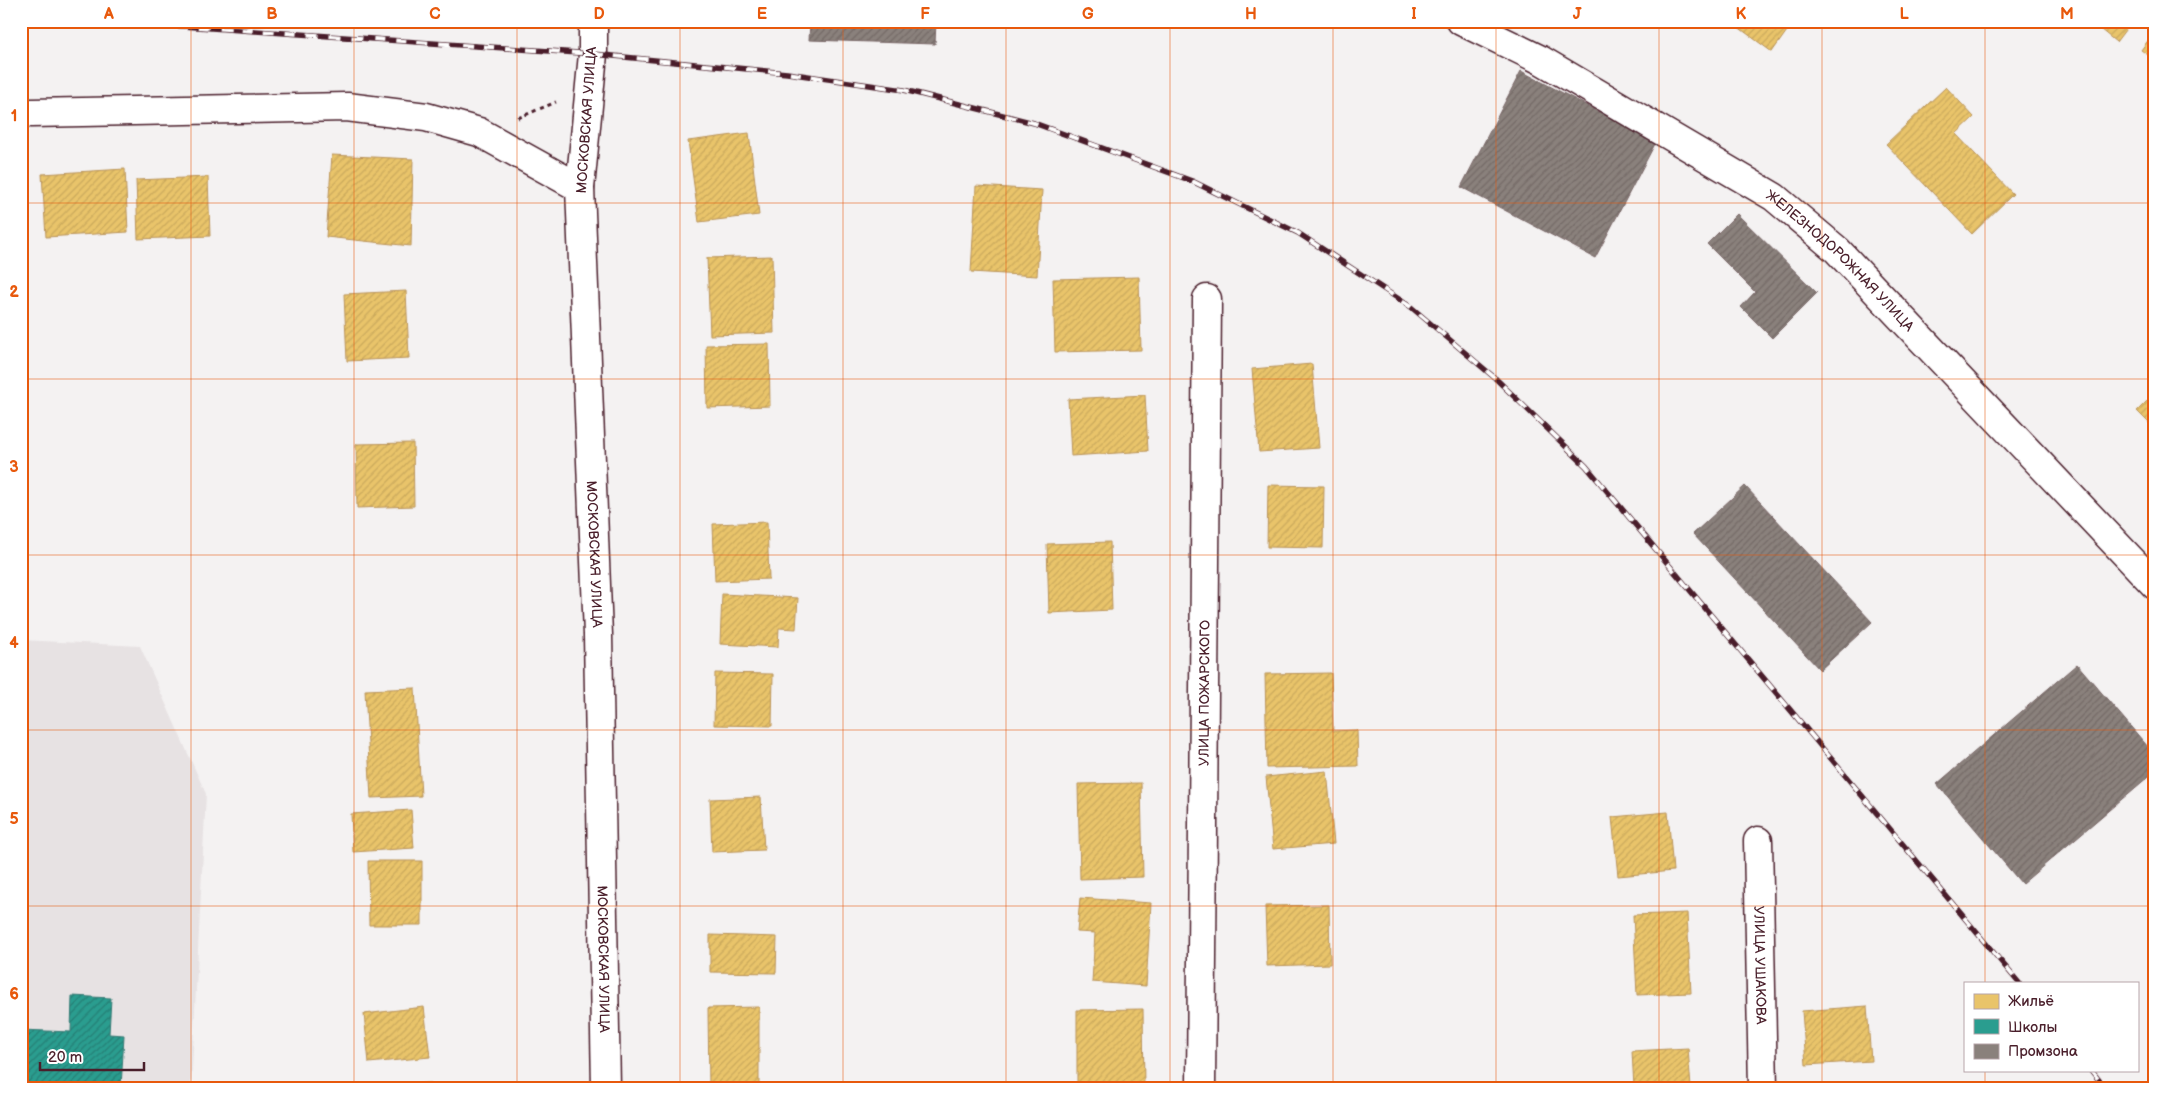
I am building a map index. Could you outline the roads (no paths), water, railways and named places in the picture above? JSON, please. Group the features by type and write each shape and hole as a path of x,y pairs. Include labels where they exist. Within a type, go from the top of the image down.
{"street":[{"name":"МОСКОВСКАЯ УЛИЦА","path":"593,21 590,80 580,188 598,635 606,1088"},
{"name":"ЖЕЛЕЗНОДОРОЖНАЯ УЛИЦА","path":"1460,21 1541,60 1774,197 1837,250 2155,585"},
{"path":"30,113 347,107 426,117 479,132 580,188"},
{"name":"УЛИЦА ПОЖАРСКОГО","path":"1201,1088 1207,299"},
{"name":"УЛИЦА УШАКОВА","path":"1758,841 1763,1088"}],"railway":[{"path":"110,21 593,54 787,73 904,90 1034,123 1192,181 1298,233 1411,307 1495,378 1586,466 2018,982"},
{"path":"2093,1072 2105,1088"}]}
